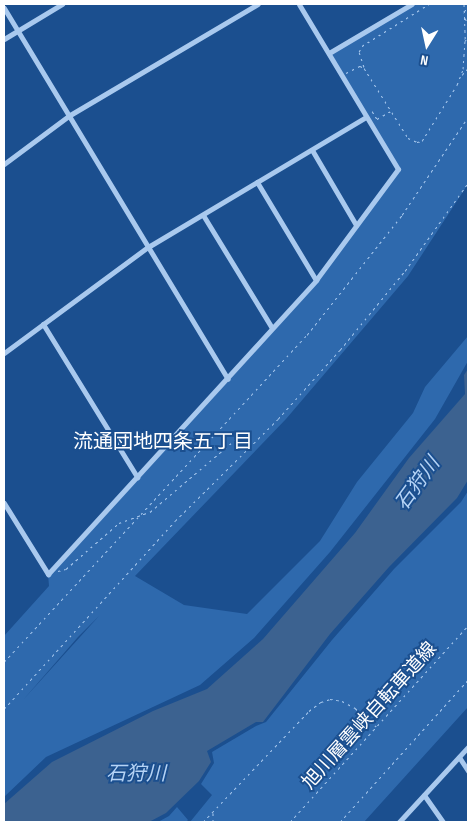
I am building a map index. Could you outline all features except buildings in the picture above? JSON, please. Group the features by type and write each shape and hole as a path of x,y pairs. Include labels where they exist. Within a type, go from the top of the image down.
{"street":[{"path":"4,39 62,4"},
{"path":"4,164 70,116 258,4"},
{"path":"4,503 48,574 228,379 316,280 398,170 299,4"},
{"path":"329,53 412,4"},
{"path":"4,8 228,379"},
{"path":"4,353 148,247 366,117"},
{"path":"312,150 356,225"},
{"path":"257,182 316,280"},
{"path":"203,215 272,328"},
{"path":"43,324 137,477"},
{"path":"399,822 468,747"},
{"path":"458,757 468,771"},
{"path":"424,795 443,822"}],"path":[{"path":"429,4 362,46 359,52 364,68 408,138 417,142 422,141 468,68"},
{"path":"460,78 463,69 465,41 464,4"},
{"path":"468,6 464,14 468,24"},
{"path":"465,41 468,37"},
{"path":"342,76 360,66 364,68"},
{"path":"372,110 377,119 392,110"},
{"path":"4,662 307,335 402,215 468,117"},
{"path":"4,709 175,521 284,412 373,312 468,183"},
{"path":"51,570 66,569 114,526 150,512 236,439 241,439 252,446"},
{"name":"旭川層雲峡自転車道線","path":"290,822 468,626"},
{"path":"340,822 468,680"},
{"path":"203,822 309,711 321,702 330,699 342,702 355,708 377,727"},
{"path":"212,812 213,822"}],"shaded area":[{"path":"416,4 468,4 468,184 408,276 286,419 135,576 184,605 247,614 320,541 357,482 413,413 425,387 468,336 468,361 435,419 330,552 254,638 200,685 46,757 4,797 4,636 49,586 48,574 316,280 398,170 329,53","holes":["99,616 23,700 78,637"]},
{"path":"468,491 468,707 364,822 190,822 212,795 201,784 214,763 212,752 266,722 332,640 394,569 461,502"},
{"path":"177,807 188,820 186,822 158,822 169,816"}],"water":[{"name":"石狩川","path":"468,369 468,480 457,498 389,567 330,634 263,722 256,722 207,751 211,762 199,781 166,813 149,822 4,822 4,804 52,762 153,711 207,689 263,639 355,533 409,458 465,394 464,375"}],"district":[{"name":"流通団地四条五丁目","path":"163,442"}]}
